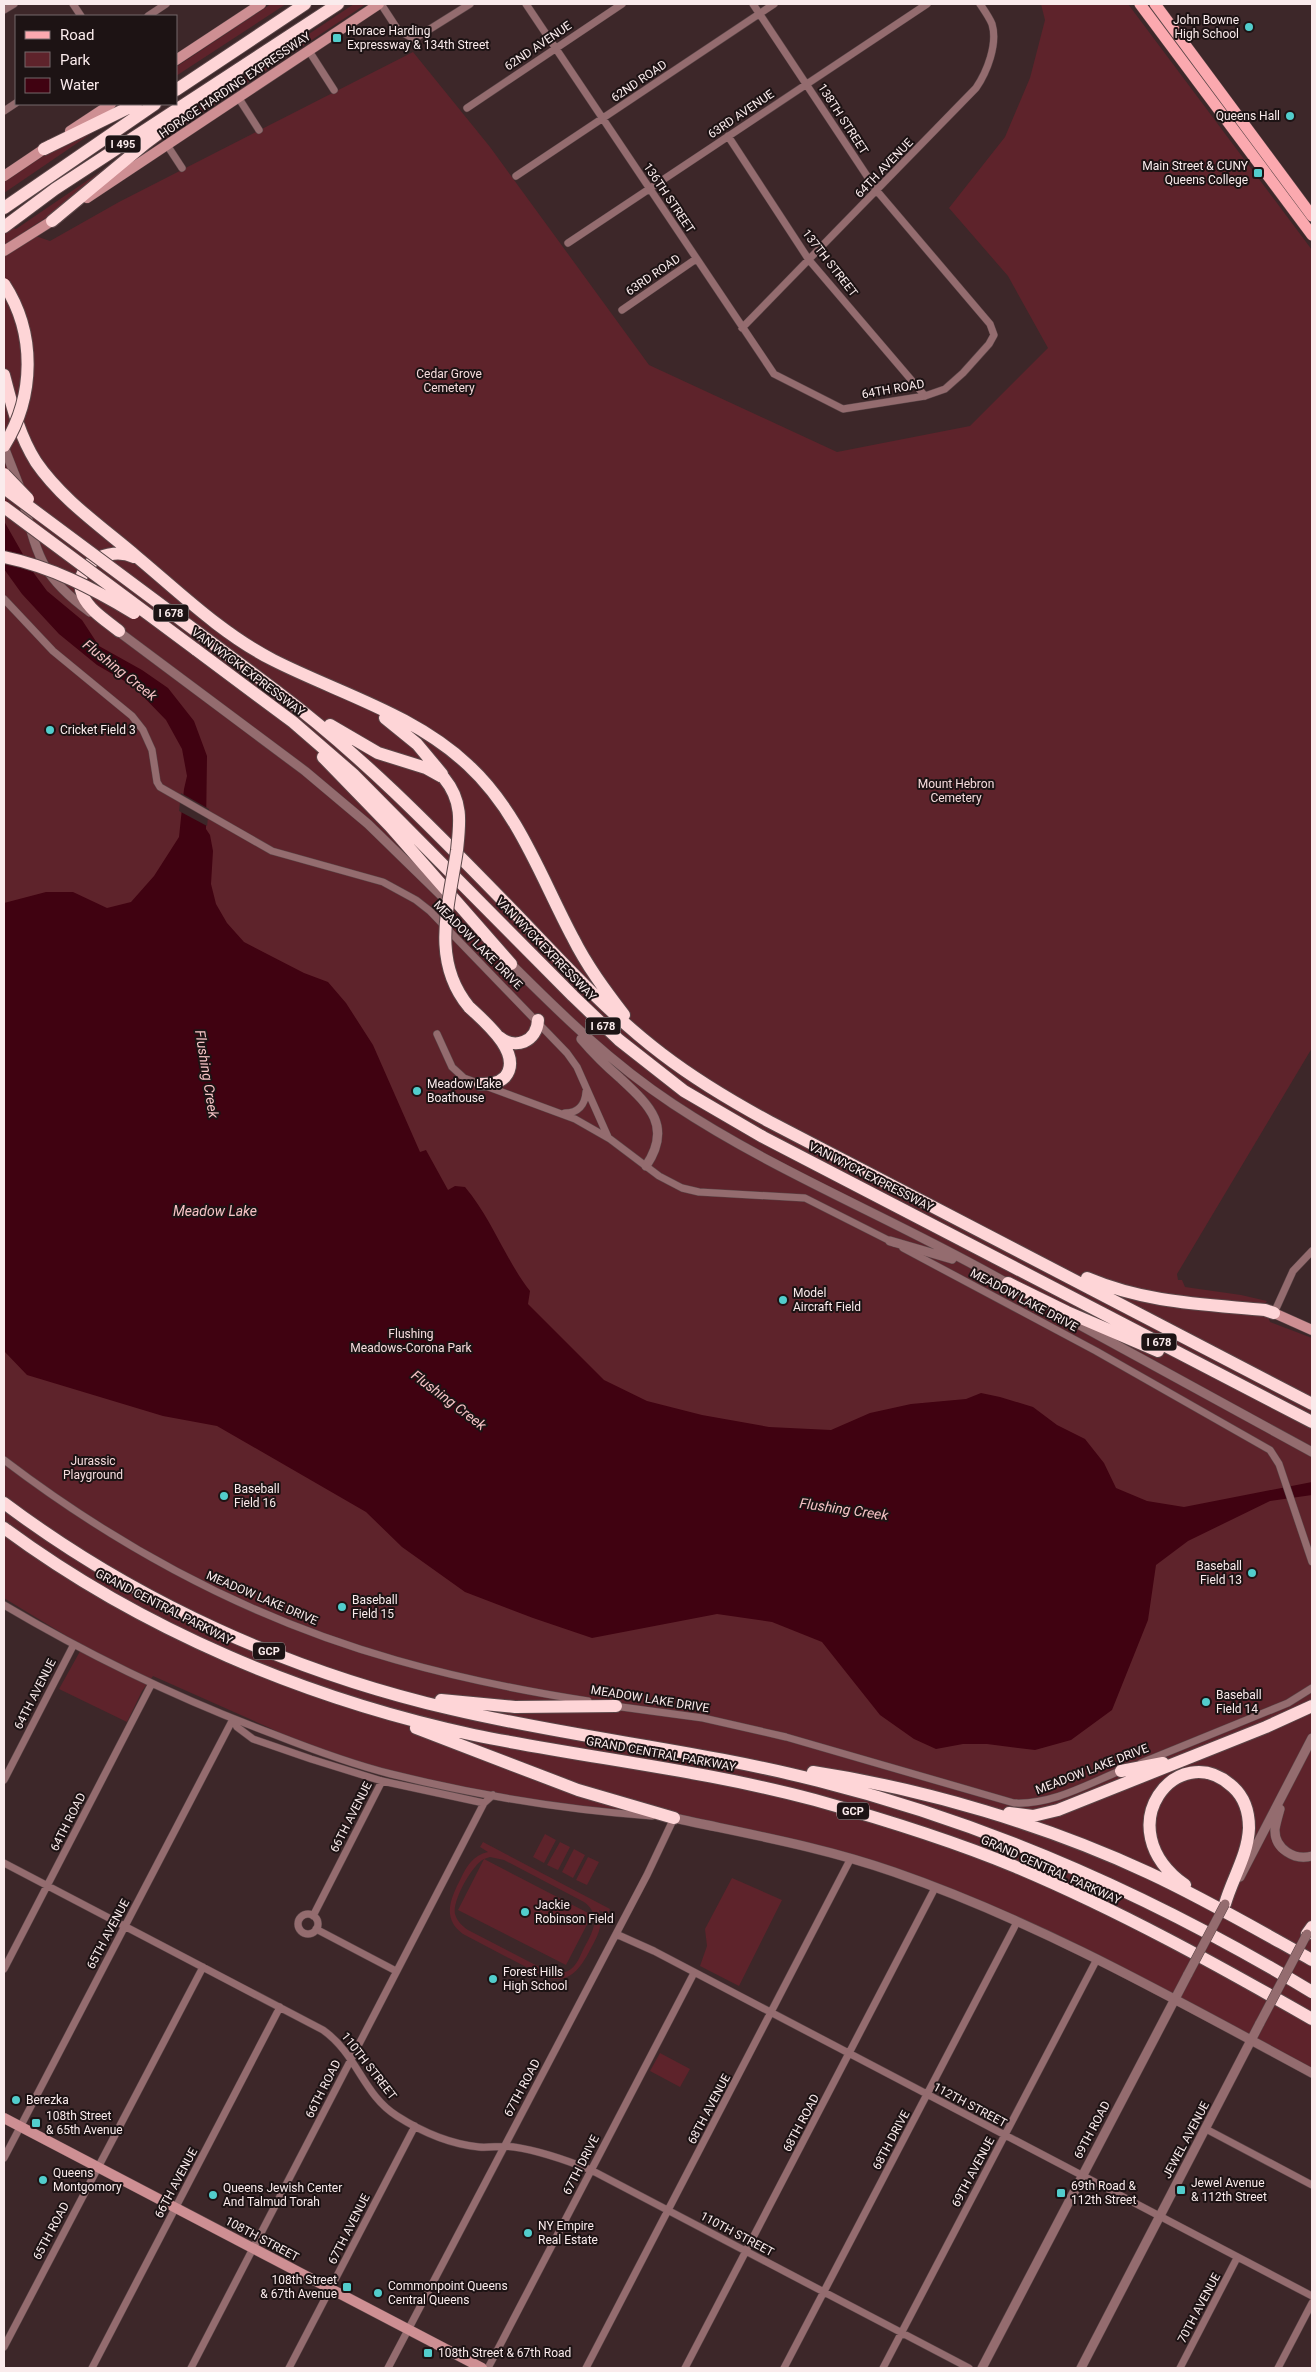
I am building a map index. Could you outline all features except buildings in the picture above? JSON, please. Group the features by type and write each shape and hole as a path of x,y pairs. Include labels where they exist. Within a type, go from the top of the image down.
{"highway":[{"path":"178,89 305,4"},
{"name":"I 495","path":"4,227 61,185 338,4"},
{"path":"52,221 146,143 204,100 245,66"},
{"path":"178,83 206,70"},
{"path":"44,150 134,105"},
{"name":"I 495","path":"4,208 154,105"},
{"path":"4,284 22,323 28,366 22,407 4,446"},
{"path":"4,375 15,418"},
{"path":"4,398 27,446 53,483 68,498 226,631 248,646 410,724 432,737 465,762 491,788 519,828 586,962 645,1040"},
{"path":"4,474 67,537"},
{"name":"VAN WYCK EXPRESSWAY","path":"4,488 67,537 275,690 333,736 378,775 590,990 645,1040 694,1077 737,1104 1312,1404"},
{"name":"VAN WYCK EXPRESSWAY","path":"4,507 266,701 323,747 372,792 603,1026 684,1091 763,1137 1312,1422"},
{"path":"119,631 85,600 80,584 87,567 103,555 123,553 135,558 156,573"},
{"path":"4,557 41,566 78,581 195,648"},
{"path":"275,690 369,748 426,768 444,778"},
{"path":"352,697 402,731 424,751 458,800 460,820 445,936 445,952 453,982 470,1007 499,1037 505,1046 509,1069 500,1081 480,1084"},
{"path":"266,701 377,811 511,964"},
{"path":"499,1037 512,1044 523,1042 534,1034 538,1020"},
{"path":"1013,1248 1106,1286 1138,1296 1265,1310 1274,1313"},
{"path":"1008,1283 1312,1422"},
{"name":"GRAND CENTRAL PARKWAY","path":"4,1504 92,1563 185,1614 290,1660 397,1696 503,1721 716,1758 848,1789 926,1812 1011,1842 1102,1880 1176,1915 1247,1953 1312,1992"},
{"name":"GRAND CENTRAL PARKWAY","path":"7,1531 82,1580 177,1632 268,1672 366,1706 418,1721 488,1738 763,1787 917,1831 985,1855 1043,1879 1188,1951 1310,2018"},
{"path":"397,1696 500,1706 616,1706"},
{"path":"366,1706 456,1744 578,1790 674,1818"},
{"path":"956,1804 1025,1815 1041,1815 1190,1758 1312,1706"},
{"path":"716,1758 852,1778 956,1804 1027,1825 1090,1847 1219,1904"},
{"path":"1121,1771 1190,1758"},
{"path":"1219,1904 1246,1844 1249,1829 1247,1809 1240,1795 1226,1782 1212,1776 1191,1774 1175,1780 1158,1794 1150,1812 1149,1832 1156,1852 1168,1870 1219,1904 1312,1960"}],"main road":[{"path":"178,59 261,4"},
{"name":"HORACE HARDING EXPRESSWAY","path":"4,251 380,4"},
{"path":"1140,4 1312,236"},
{"path":"1155,4 1312,216"},
{"path":"4,176 110,105"},
{"path":"1274,1313 1312,1330"},
{"name":"108TH STREET","path":"4,2118 482,2368"}],"street":[{"path":"4,10 14,4"},
{"path":"73,4 80,15"},
{"path":"150,15 166,4"},
{"path":"380,4 398,30 414,39 470,4"},
{"name":"136TH STREET","path":"526,4 774,374 806,390"},
{"name":"62ND AVENUE","path":"467,108 622,4"},
{"name":"138TH STREET","path":"753,4 877,191 990,324 994,335"},
{"name":"62ND ROAD","path":"516,176 774,4"},
{"name":"63RD AVENUE","path":"568,243 926,4"},
{"name":"64TH AVENUE","path":"742,328 877,191 982,80 992,48 993,32 989,18 980,4"},
{"path":"309,51 334,90"},
{"path":"238,97 259,130"},
{"path":"4,111 15,104"},
{"name":"137TH STREET","path":"728,136 810,260 926,396"},
{"path":"167,145 182,168"},
{"name":"63RD ROAD","path":"622,310 696,259"},
{"name":"64TH ROAD","path":"806,390 843,409 926,396 945,388 963,373 989,344 994,335"},
{"path":"4,446 19,486 34,541 47,571 58,586 70,597 261,736 347,805 401,855 562,1016 592,1051 650,1110 656,1122 658,1134 656,1149 646,1166"},
{"name":"MEADOW LAKE DRIVE","path":"4,600 53,651 132,716 143,730 152,750 156,782 160,787 272,851 312,864 365,876 397,889 430,910 538,1020 572,1060 610,1139"},
{"path":"562,1016 624,1069 699,1120 760,1155 1008,1283 1312,1452"},
{"name":"MEADOW LAKE DRIVE","path":"437,1034 455,1070 464,1078 560,1112 584,1123 610,1139 667,1181 690,1191 805,1198 890,1241 1262,1444 1277,1459 1312,1562"},
{"path":"560,1112 572,1113 580,1108 585,1101 585,1087"},
{"path":"890,1241 977,1267"},
{"path":"1274,1313 1294,1272 1312,1251"},
{"name":"MEADOW LAKE DRIVE","path":"4,1460 49,1495 126,1544 188,1578 288,1622 395,1660 509,1688 703,1718 786,1737 1014,1803 1048,1800 1288,1703 1312,1688"},
{"path":"4,1605 73,1646 151,1685 312,1749 390,1774 493,1796 627,1814 674,1818 851,1858 935,1888 1017,1922 1097,1959 1312,2073"},
{"name":"64TH AVENUE","path":"4,1780 73,1646"},
{"name":"64TH ROAD","path":"4,1969 151,1685"},
{"path":"233,1719 237,1727 253,1738 382,1781 484,1803"},
{"name":"65TH AVENUE","path":"4,2158 233,1719"},
{"path":"1219,1904 1284,1794 1312,1738"},
{"name":"66TH AVENUE","path":"313,1916 382,1781"},
{"path":"1284,1794 1275,1827 1278,1842 1290,1854 1301,1858 1312,1856"},
{"name":"66TH ROAD","path":"191,2368 484,1803 493,1796"},
{"name":"67TH ROAD","path":"388,2368 616,1934 674,1818"},
{"name":"68TH AVENUE","path":"586,2368 772,2014 851,1858"},
{"name":"110TH STREET","path":"4,1863 323,2030 352,2058 377,2098 396,2116 415,2126 460,2144 538,2151 591,2170 969,2368"},
{"name":"68TH ROAD","path":"685,2368 935,1888"},
{"name":"69TH ROAD","path":"982,2368 1188,1974 1219,1904"},
{"path":"307,1915 313,1916 317,1920 316,1929 311,1933 305,1934 298,1927 301,1918 307,1915"},
{"name":"68TH DRIVE","path":"784,2368 1017,1922"},
{"name":"JEWEL AVENUE","path":"1080,2368 1311,1928"},
{"path":"316,1929 396,1971"},
{"name":"112TH STREET","path":"616,1934 654,1951 1312,2296"},
{"name":"69TH AVENUE","path":"883,2368 1097,1959"},
{"name":"65TH ROAD","path":"4,2347 203,1967"},
{"name":"67TH DRIVE","path":"488,2368 694,1973"},
{"name":"66TH AVENUE","path":"92,2368 280,2008"},
{"name":"67TH AVENUE","path":"289,2368 415,2126"},
{"path":"1206,2129 1312,2185"},
{"name":"70TH AVENUE","path":"1180,2368 1238,2258"},
{"path":"1278,2368 1312,2304"}],"green space":[{"path":"271,4 286,4 178,75 178,66"},
{"path":"354,4 366,4 125,164 181,119"},
{"path":"1041,4 1128,4 1312,250 1312,1048 1177,1274 1178,1280 1182,1280 1185,1287 1241,1295 1267,1301 1264,1305 1270,1322 1312,1338 1312,2068 1151,1982 895,1872 675,1818 493,1795 390,1774 311,1749 270,1728 153,1676 142,1691 127,1722 59,1689 83,1646 4,1598 4,225 16,229 116,161 50,215 24,232 50,241 119,202 413,52 490,147 649,365 837,452 970,426 1048,348 1008,276 949,208 1005,137 1030,78 1045,20"},
{"path":"95,130 4,193 4,181 42,157"},
{"path":"545,1834 556,1840 544,1863 533,1857"},
{"path":"483,1842 610,1909 608,1914 599,1910 601,1921 597,1936 582,1963 573,1974 561,1979 545,1977 463,1934 456,1928 450,1915 451,1900 468,1865 474,1858 488,1852 480,1847","holes":["490,1857 504,1860 584,1902 590,1907 594,1918 593,1930 578,1961 571,1969 561,1973 549,1972 468,1930 458,1921 455,1908 460,1892 474,1868 484,1859"]},
{"path":"560,1842 570,1847 558,1870 547,1865"},
{"path":"574,1849 585,1855 573,1878 562,1872"},
{"path":"588,1857 599,1862 587,1885 576,1880"},
{"name":"Jackie Robinson Field","path":"484,1859 592,1915 566,1965 458,1910"},
{"path":"732,1878 782,1900 739,1986 700,1966 707,1946 705,1929"},
{"path":"660,2053 690,2069 680,2087 650,2071"}],"water":[{"name":"Meadow Lake","path":"4,521 33,572 47,591 82,620 99,646 142,670 168,688 194,721 207,756 206,829 210,835 213,851 211,884 216,904 227,923 244,942 304,973 328,982 346,1003 373,1045 420,1152 426,1150 448,1190 455,1186 465,1187 475,1199 513,1266 530,1291 528,1304 604,1380 647,1401 702,1415 769,1427 831,1430 870,1413 911,1404 966,1399 981,1393 1033,1407 1057,1425 1085,1439 1104,1463 1116,1488 1147,1501 1184,1507 1312,1482 1312,1495 1270,1501 1188,1541 1156,1565 1148,1620 1112,1710 1071,1740 1035,1750 987,1744 963,1744 936,1749 914,1739 880,1715 822,1642 772,1622 717,1614 592,1638 465,1592 402,1547 366,1512 217,1426 163,1416 27,1375 4,1351 4,903 46,892 73,892 107,908 131,902 154,876 179,837 187,776 182,749 166,720 133,686 97,665 59,634 22,594 4,569"}],"pier":[{"path":"181,793 209,809 207,826 179,811"}],"place":[{"name":"John Bowne High School","path":"1249,27"},
{"name":"Horace Harding Expressway & 134th Street","path":"337,38"},
{"name":"Queens Hall","path":"1290,116"},
{"name":"Main Street & CUNY Queens College","path":"1258,173"},
{"name":"Cricket Field 3","path":"50,730"},
{"name":"Meadow Lake Boathouse","path":"417,1091"},
{"name":"Model Aircraft Field","path":"783,1300"},
{"name":"Baseball Field 16","path":"224,1496"},
{"name":"Baseball Field 13","path":"1252,1573"},
{"name":"Baseball Field 15","path":"342,1607"},
{"name":"Baseball Field 14","path":"1206,1702"},
{"name":"Jackie Robinson Field","path":"525,1912"},
{"name":"Forest Hills High School","path":"493,1979"},
{"name":"Berezka","path":"16,2100"},
{"name":"108th Street & 65th Avenue","path":"36,2123"},
{"name":"Queens Montgomory","path":"43,2180"},
{"name":"Jewel Avenue & 112th Street","path":"1181,2190"},
{"name":"69th Road & 112th Street","path":"1061,2193"},
{"name":"Queens Jewish Center And Talmud Torah","path":"213,2195"},
{"name":"NY Empire Real Estate","path":"528,2233"},
{"name":"108th Street & 67th Avenue","path":"347,2287"},
{"name":"Commonpoint Queens Central Queens","path":"378,2293"},
{"name":"108th Street & 67th Road","path":"428,2353"}],"park label":[{"name":"Cedar Grove Cemetery","path":"449,381"},
{"name":"Mount Hebron Cemetery","path":"956,791"},
{"name":"Flushing Meadows-Corona Park","path":"411,1341"},
{"name":"Jurassic Playground","path":"93,1468"}],"water label":[{"name":"Flushing Creek","path":"120,670"},
{"name":"Flushing Creek","path":"207,1074"},
{"name":"Flushing Creek","path":"449,1400"},
{"name":"Flushing Creek","path":"844,1509"}]}
